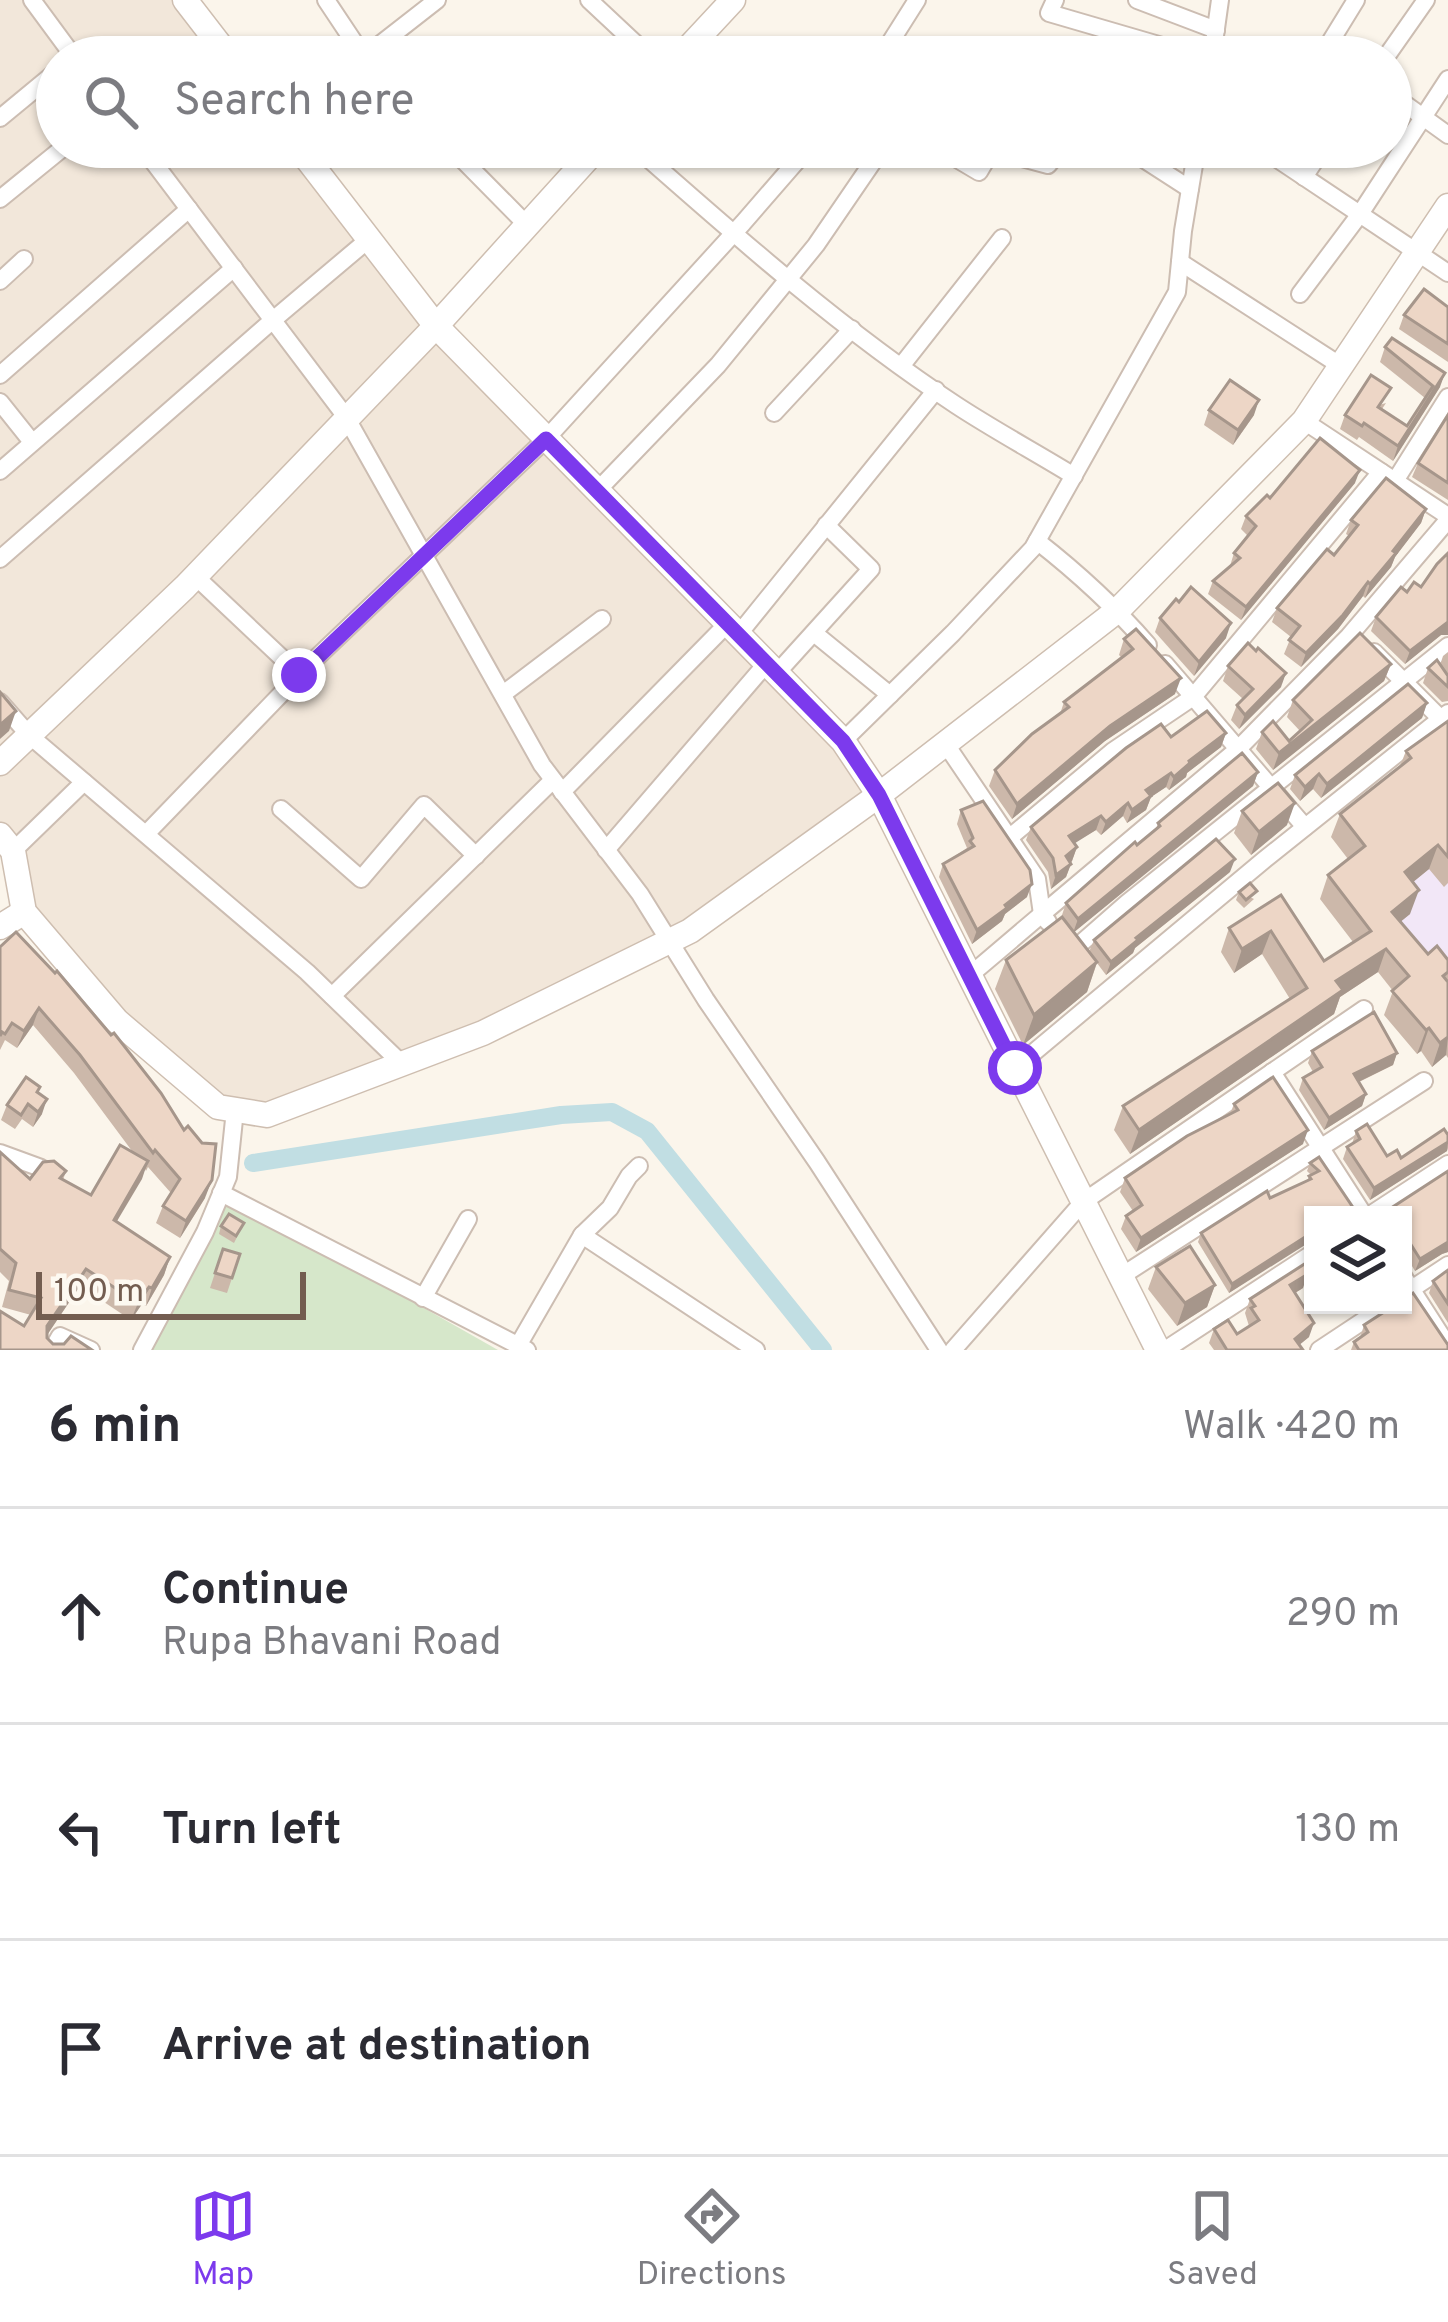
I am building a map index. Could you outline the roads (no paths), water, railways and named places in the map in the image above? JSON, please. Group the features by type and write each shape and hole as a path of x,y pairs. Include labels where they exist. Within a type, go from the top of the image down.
{"street":[{"path":"32,0 59,36"},
{"path":"184,0 212,36"},
{"path":"326,0 350,36"},
{"path":"391,36 437,0"},
{"path":"700,36 733,0"},
{"path":"894,36 917,0"},
{"path":"1055,0 1049,13 1128,36"},
{"path":"1137,0 1216,30"},
{"path":"1215,36 1220,0"},
{"path":"1338,36 1356,0"},
{"path":"1401,36 1426,0"},
{"path":"598,3 630,36"},
{"path":"1412,135 1448,79"},
{"path":"0,118 36,88"},
{"path":"1412,109 1448,134"},
{"path":"0,199 38,168"},
{"path":"158,168 346,417 542,765 670,939 939,1350"},
{"path":"314,168 436,326 843,741 879,795 1082,1202 1162,1350 1304,1259"},
{"path":"470,168 527,226"},
{"path":"0,763 195,576 436,326 579,168"},
{"path":"659,168 852,329 936,390 1074,476"},
{"path":"146,835 299,675 546,439 791,168"},
{"path":"597,491 718,365 816,245 869,168"},
{"path":"1158,168 1190,189"},
{"path":"843,741 953,633 1036,542 1177,292 1194,168"},
{"path":"1291,168 1448,273"},
{"path":"1304,177 1310,168"},
{"path":"1300,293 1390,168"},
{"path":"84,782 6,843 24,912 116,1021 218,1107 267,1115 484,1033 690,931 879,795 1118,610 1304,421 1341,366 1378,331 1417,252 1448,206"},
{"path":"0,375 189,209"},
{"path":"902,365 1002,238"},
{"path":"0,560 369,239"},
{"path":"0,281 25,259"},
{"path":"1180,262 1341,366"},
{"path":"0,471 234,268"},
{"path":"774,413 852,329"},
{"path":"332,996 476,856 732,630 826,525 936,390"},
{"path":"1010,838 1113,752 1193,697 1388,476 1448,397"},
{"path":"1,405 32,442"},
{"path":"969,976 1238,749 1353,631 1448,518 1304,421"},
{"path":"607,850 771,669 814,632 871,569 826,525"},
{"path":"1036,542 1118,610 1305,827"},
{"path":"195,576 299,675"},
{"path":"502,694 602,619"},
{"path":"1088,973 1305,827 1445,716 1353,631"},
{"path":"814,632 890,695"},
{"path":"1015,1068 1088,973 1127,903 1448,646"},
{"path":"0,702 29,735 332,996 401,1063"},
{"path":"945,743 1037,879 1042,914 1088,973"},
{"path":"281,809 361,879 424,806 476,856"},
{"path":"0,927 24,912"},
{"path":"953,1350 1082,1202 1364,1009"},
{"path":"1272,1072 1361,1206"},
{"path":"1120,1276 1424,1081"},
{"path":"142,1350 206,1232 228,1178 235,1110"},
{"path":"0,1153 41,1168"},
{"path":"1381,1206 1448,1163"},
{"path":"221,1193 523,1347 582,1235 610,1208 639,1166"},
{"path":"423,1298 468,1220"},
{"path":"582,1235 756,1350"},
{"path":"1412,1283 1448,1265"},
{"path":"1412,1295 1448,1346"},
{"path":"1322,1349 1374,1314"},
{"path":"52,1350 60,1336 91,1350"}],"waterway":[{"path":"253,1163 561,1115 612,1112 647,1131 823,1350"}]}
